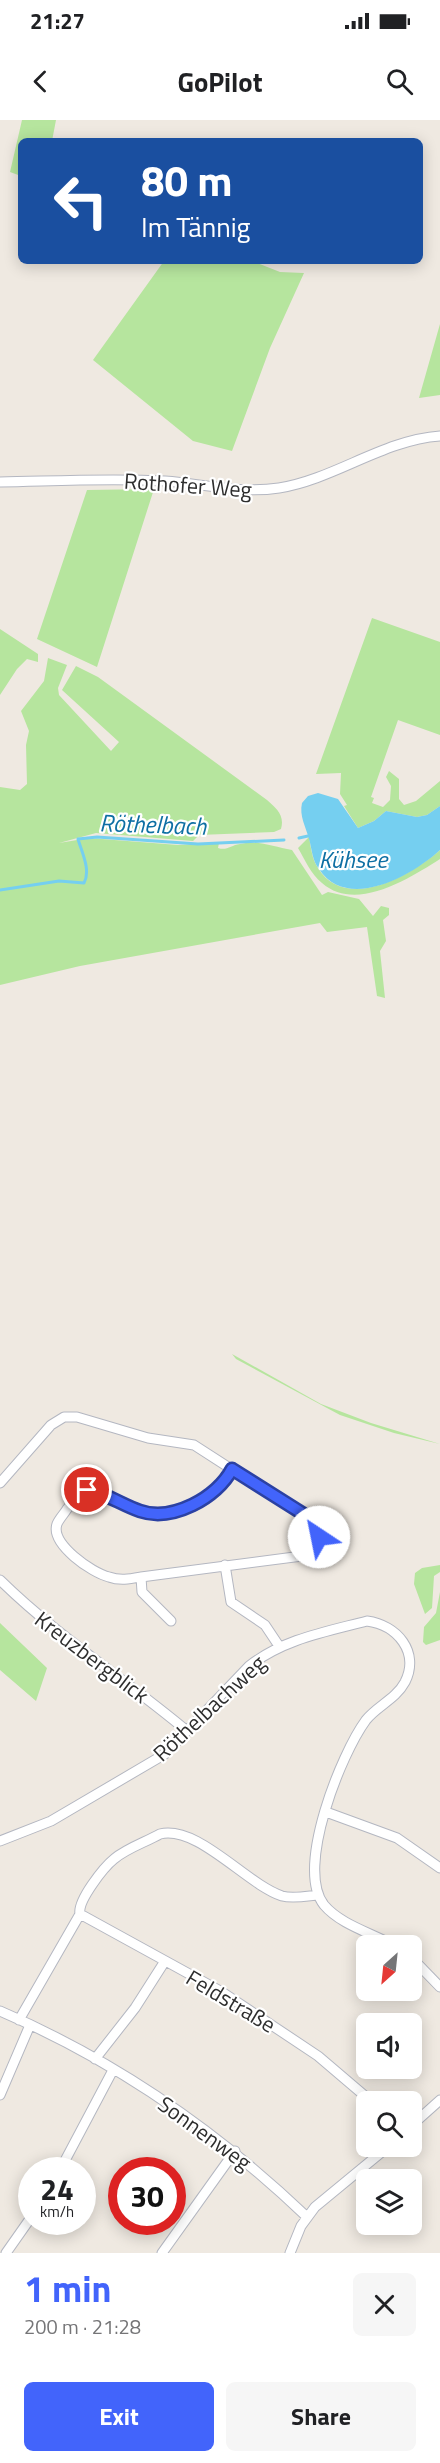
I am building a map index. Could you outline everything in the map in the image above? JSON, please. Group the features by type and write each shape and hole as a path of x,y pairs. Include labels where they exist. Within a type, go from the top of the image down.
{"street":[{"name":"Rothofer Weg","path":"0,482 166,481 234,490 268,489 304,482 410,441 440,436"},
{"path":"0,1483 44,1431 64,1417 84,1418 148,1438 188,1443 204,1450 313,1520 318,1525 319,1537 315,1548 302,1556 128,1580 102,1575 85,1565 57,1538 57,1525 77,1497 87,1490 141,1512 157,1514 208,1498 223,1483 232,1469"},
{"path":"225,1565 228,1596 231,1602 265,1625 279,1646"},
{"path":"141,1577 142,1592 171,1621"},
{"name":"Kreuzbergblick","path":"0,1580 44,1622 141,1693 187,1731"},
{"name":"Röthelbachweg","path":"0,1841 51,1821 165,1754 249,1666 279,1646 367,1621 394,1630 400,1635 410,1662 405,1681 394,1696 368,1718 354,1738 343,1759 326,1812"},
{"path":"374,1935 332,1913 318,1895 315,1857 326,1812 397,1839 440,1868"},
{"path":"20,2020 80,1914 81,1901 113,1859 168,1833 195,1841 282,1896 318,1895"},
{"name":"Feldstraße","path":"80,1914 222,1992 318,2056 359,2091"},
{"path":"95,2059 135,2008 165,1961"},
{"path":"422,1968 440,1987"},
{"name":"Sonnenweg","path":"0,2011 95,2059 235,2151 307,2217"},
{"path":"0,2095 30,2025"},
{"path":"67,2157 113,2070"},
{"path":"422,2116 440,2100"},
{"path":"162,2253 235,2151"},
{"path":"290,2253 307,2217 375,2157"},
{"path":"6,2253 19,2235"}],"green space":[{"path":"22,120 56,120 53,138 18,138 18,175 10,172"},
{"path":"162,264 260,264 280,272 304,273 270,348 232,451 193,441 93,360"},
{"path":"440,324 440,395 419,398"},
{"path":"154,489 97,667 37,639 87,490"},
{"path":"372,618 440,642 440,735 398,720 371,797 374,798 372,803 383,807 390,800 391,786 386,777 389,771 399,779 399,799 404,805 416,801 440,781 440,806 427,815 417,817 386,811 374,821 358,828 344,806 347,805 340,794 341,773 316,774"},
{"path":"0,629 38,654 38,662 27,659 17,669 0,695"},
{"path":"48,658 67,665 58,688 59,695 111,751 119,742 62,690 76,666 98,677 267,800 282,820 281,829 274,832 199,835 193,841 96,833 59,843 89,838 178,845 219,843 218,848 224,849 254,843 292,850 322,895 328,892 359,899 373,916 381,906 389,908 389,915 383,920 386,941 380,951 385,998 377,996 367,927 327,932 320,923 80,966 0,985 0,787 20,790 27,784 26,745 29,731 21,711 44,681"},
{"path":"309,837 318,868 330,881 345,888 361,889 396,879 413,870 440,850 440,859 398,883 366,894 351,895 336,891 322,883 311,871 298,848"},
{"path":"232,1354 321,1404 371,1423 440,1444 394,1433 340,1415 236,1359"},
{"path":"440,1565 440,1572 434,1576 432,1608 425,1614 414,1584 415,1573 422,1568"},
{"path":"440,1592 440,1640 426,1645 423,1642 424,1627 436,1613"},
{"path":"0,1623 47,1668 36,1701 0,1670"}],"water":[{"name":"Kühsee","path":"318,793 338,799 358,828 374,821 386,811 417,817 427,815 440,806 440,850 413,870 380,885 362,889 346,888 331,882 315,862 301,812 302,803 308,796"}],"waterway":[{"name":"Röthelbach","path":"299,838 308,836"},
{"name":"Röthelbach","path":"0,890 59,881 84,883 87,873 78,839 97,837 198,844 284,840"}],"route":[{"path":"87,1490 141,1512 157,1514 208,1498 223,1483 232,1469 313,1520 318,1525 319,1537"}]}
